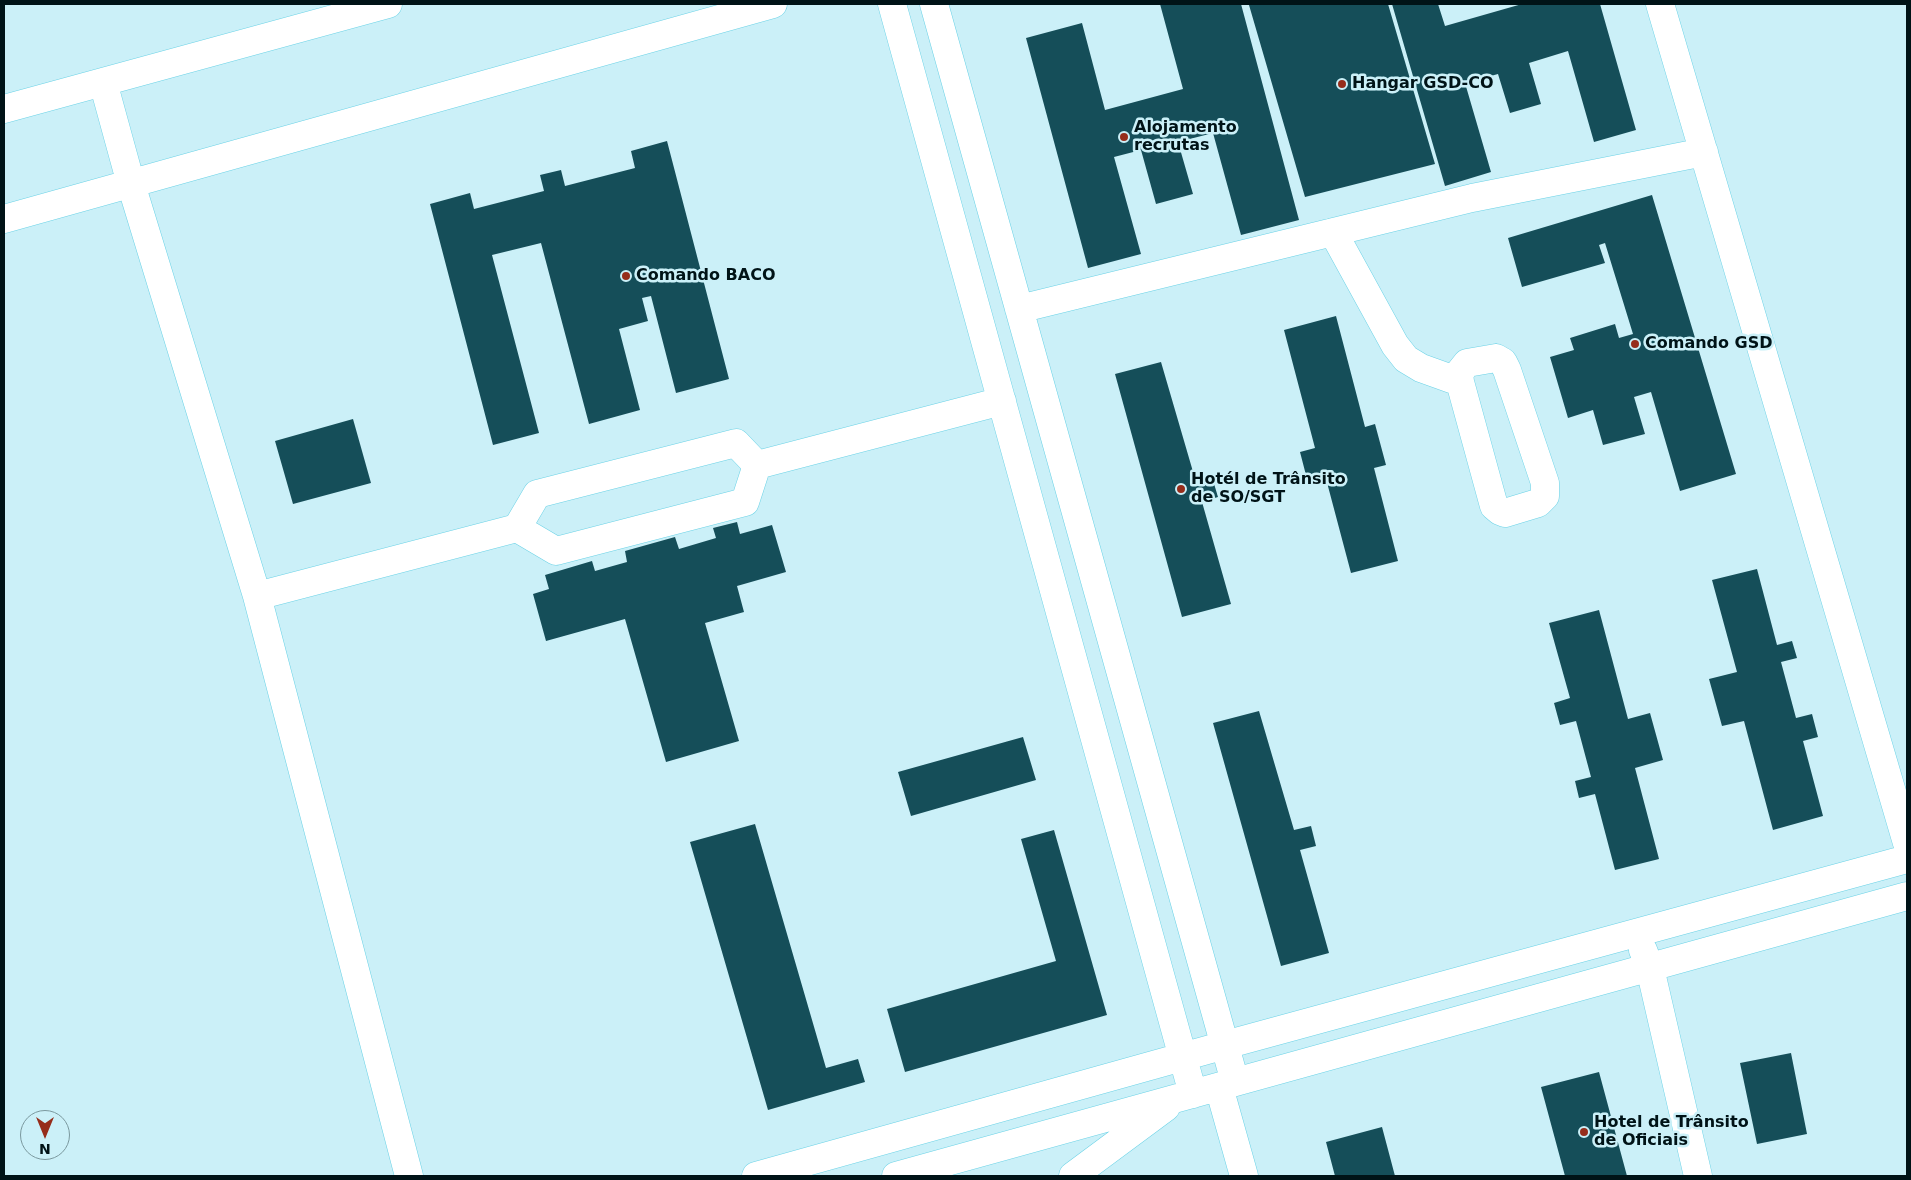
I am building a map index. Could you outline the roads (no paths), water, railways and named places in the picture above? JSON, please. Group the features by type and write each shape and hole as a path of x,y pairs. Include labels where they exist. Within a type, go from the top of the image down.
{"lane":[{"path":"4,109 388,4"},
{"path":"4,219 773,4"},
{"path":"892,4 1183,1056 1206,1090 1244,1176"},
{"path":"934,4 1225,1045 1206,1090 1073,1176"},
{"path":"1660,4 1907,843"},
{"path":"103,82 130,184 257,596 409,1176"},
{"path":"1019,309 1472,198 1704,152"},
{"path":"1333,232 1395,345 1406,360 1421,368 1460,382"},
{"path":"1496,358 1503,362 1545,483 1545,496 1538,503 1505,513 1494,506 1460,382 1459,373 1467,363 1496,358"},
{"path":"757,465 1002,401"},
{"path":"257,596 517,528 537,494 736,443 757,465"},
{"path":"517,528 556,551 745,502 757,465"},
{"path":"1116,816 1158,804"},
{"path":"756,1176 807,1169 1183,1056 1907,859"},
{"path":"896,1176 1907,896"},
{"path":"1636,932 1650,968 1698,1176"}],"place":[{"name":"Hangar GSD-CO","path":"1342,84"},
{"name":"Alojamento recrutas","path":"1124,137"},
{"name":"Comando BACO","path":"626,276"},
{"name":"Comando GSD","path":"1635,344"},
{"name":"Hotél de Trânsito de SO/SGT","path":"1181,489"},
{"name":"Hotel de Trânsito de Oficiais","path":"1584,1132"}]}
